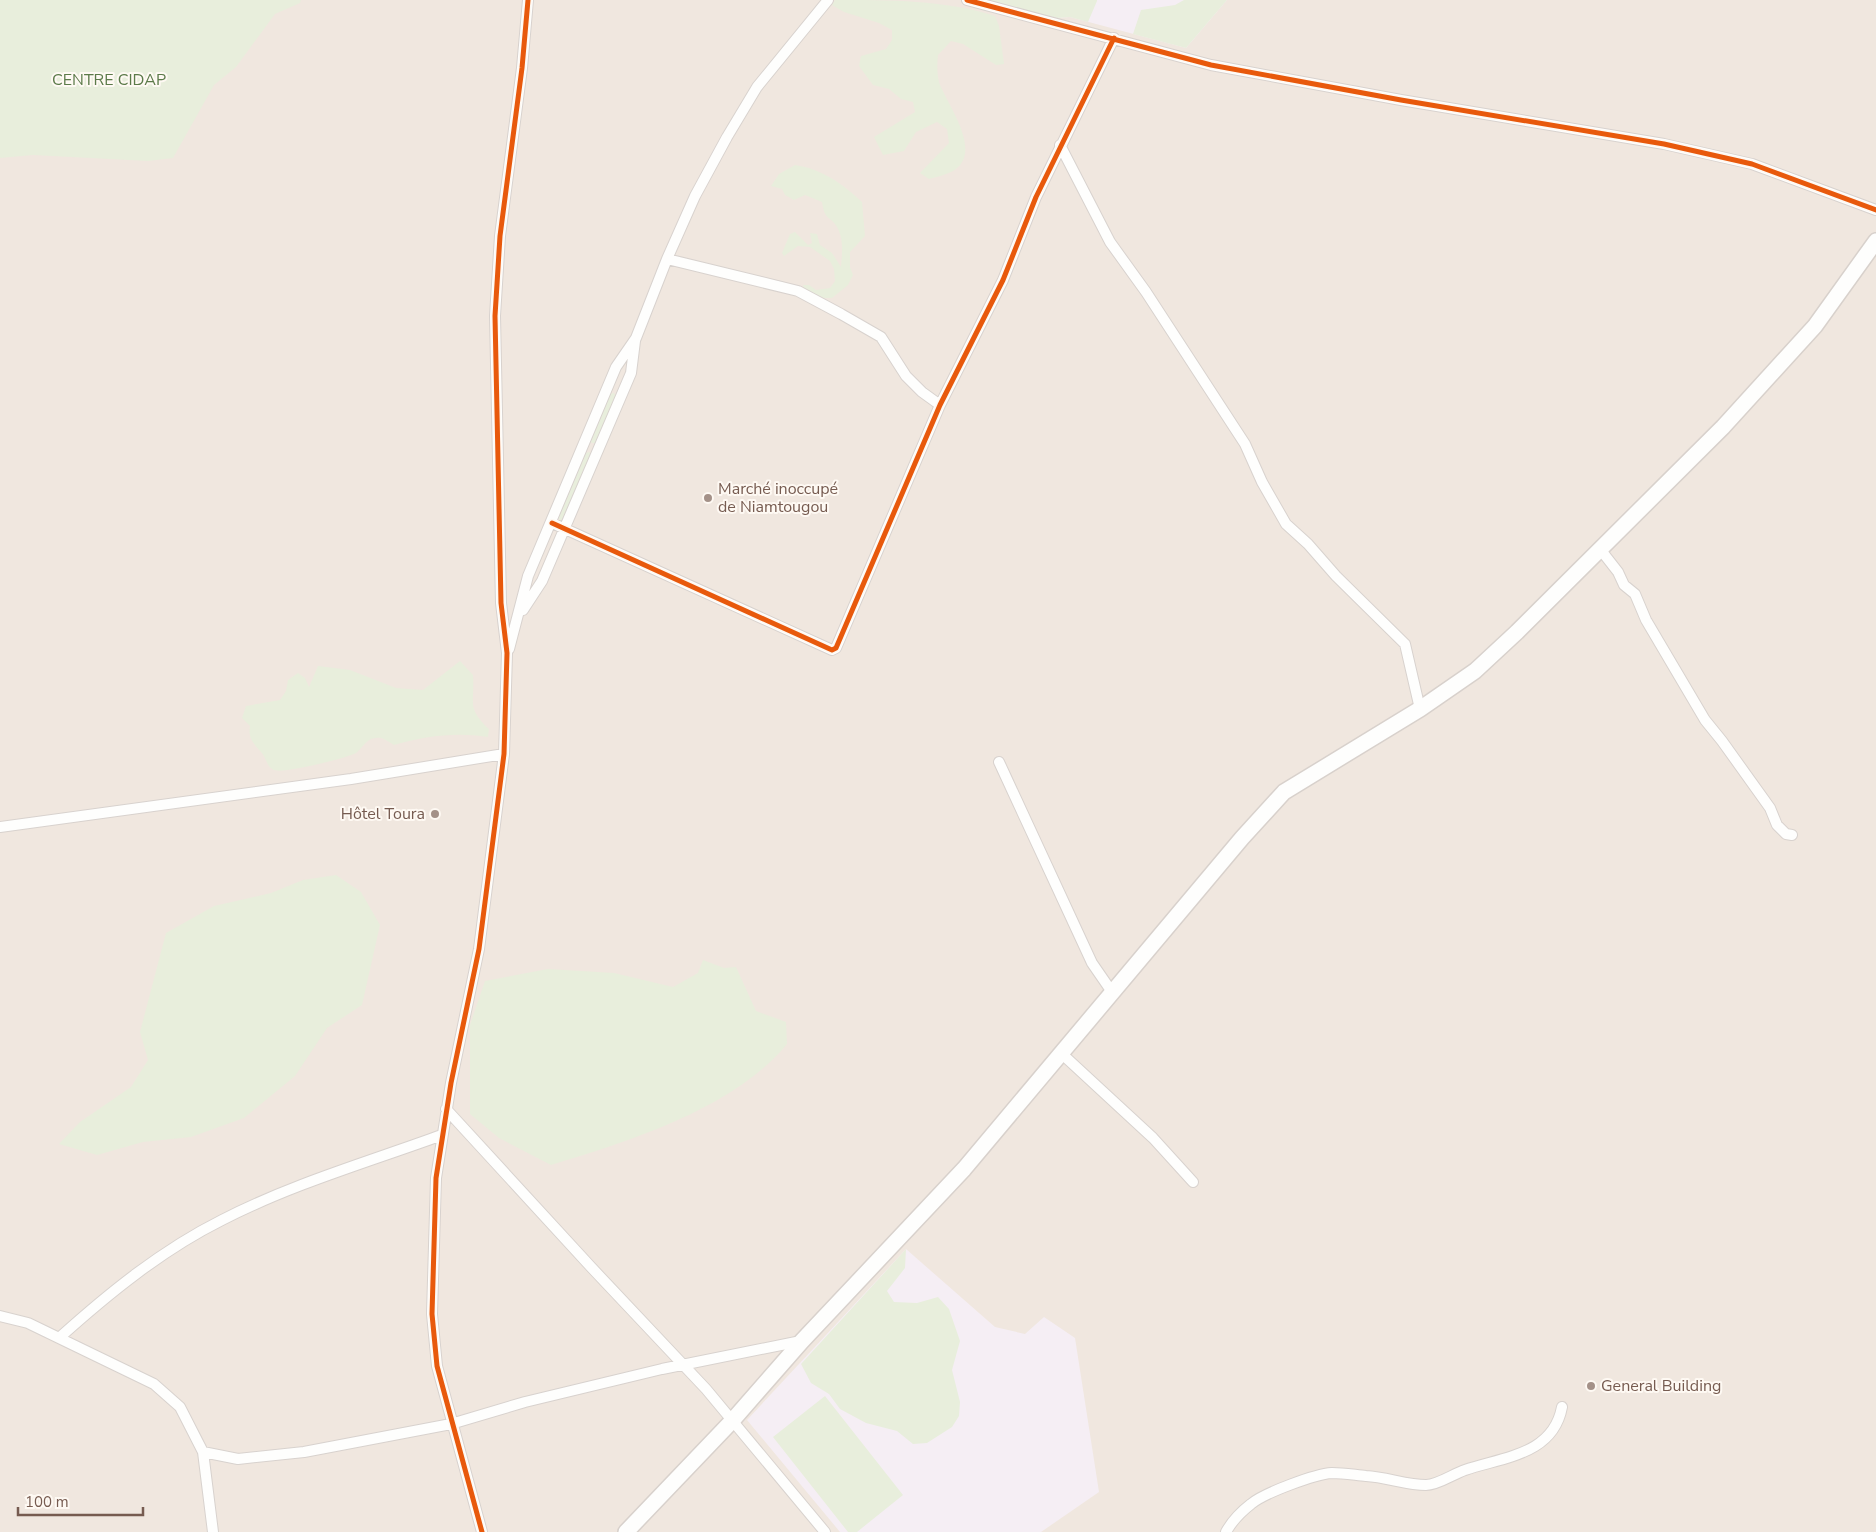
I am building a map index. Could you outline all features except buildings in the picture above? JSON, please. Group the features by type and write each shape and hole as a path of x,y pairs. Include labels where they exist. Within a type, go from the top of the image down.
{"main road":[{"path":"626,1532 732,1421 802,1341 964,1169 1112,992 1284,792 1476,671 1723,427 1815,326 1876,241"}],"street":[{"path":"482,1532 437,1366 432,1314 436,1178 446,1109 480,949 504,754 507,653 501,603 495,316 500,236 528,0"},
{"path":"519,615 542,581 631,373 636,338 667,258 696,196 757,87 828,0"},
{"path":"966,0 1211,65 1401,100 1655,143 1752,164 1876,210"},
{"path":"552,523 832,650 836,648 940,404 1002,280 1036,197 1060,145 1114,38"},
{"path":"1060,145 1110,242 1146,292 1245,444 1262,482 1286,524 1308,544 1336,576 1405,644 1420,708"},
{"path":"667,258 798,291 881,337 906,376 922,392 940,404"},
{"path":"507,653 519,615 528,576 585,445 616,367 636,338"},
{"path":"608,385 622,393"},
{"path":"585,445 598,450"},
{"path":"1600,549 1618,572 1624,585 1635,594 1646,620 1705,720 1770,808 1776,825 1786,834 1792,835"},
{"path":"0,828 351,779 504,754"},
{"path":"999,762 1092,963 1112,992"},
{"path":"1061,1053 1153,1138 1193,1182"},
{"path":"446,1109 706,1389 824,1532"},
{"path":"59,1338 129,1278 177,1245 221,1220 264,1200 442,1135"},
{"path":"0,1316 28,1323 154,1384 180,1407 204,1452 213,1532"},
{"path":"204,1452 238,1459 294,1453 452,1424 524,1402 682,1365 802,1341"},
{"path":"1226,1532 1230,1524 1252,1502 1310,1478 1331,1473 1368,1476 1427,1485 1487,1463 1506,1460 1528,1451 1547,1436 1559,1424 1562,1407"}],"shaded area":[{"path":"0,0 1876,0 1876,1532 0,1532"},
{"path":"987,0 1227,0 1186,48 1070,17 1057,18"},
{"path":"906,1249 995,1327 1025,1334 1044,1317 1075,1338 1099,1492 1041,1532 840,1532 747,1420"}],"green space":[{"name":"CENTRE CIDAP","path":"0,0 301,0 300,3 275,14 236,67 214,85 173,158 148,161 33,155 0,158"},
{"path":"835,0 937,4 995,16 999,26 1004,64 996,65 963,44 951,41 938,55 939,82 956,116 965,142 965,154 961,164 951,172 929,179 920,173 949,143 947,129 937,122 916,132 904,151 883,155 874,137 915,112 913,102 901,99 889,89 873,85 859,66 861,56 886,49 892,40 892,30 879,23 844,12 832,5"},
{"path":"987,0 1097,1 1088,22 1070,17 1057,18"},
{"path":"1184,0 1227,0 1186,48 1133,34 1141,10 1175,5"},
{"path":"795,165 814,170 832,178 862,202 865,236 850,252 850,267 853,275 848,285 832,298 824,298 804,289 803,285 809,285 816,290 830,288 835,281 834,269 830,261 810,247 798,246 784,256 782,253 790,234 795,232 808,245 812,243 810,233 817,234 820,245 832,253 841,267 841,236 834,223 826,216 822,202 805,195 794,200 785,195 782,189 771,186 779,174"},
{"path":"614,393 616,397 596,443 592,443 590,440 610,394"},
{"path":"590,452 592,455 564,519 560,520 558,517 585,453"},
{"path":"460,661 473,675 474,710 489,729 488,737 441,736 417,739 394,745 383,739 376,738 369,740 356,753 328,762 279,771 270,767 252,740 250,726 242,718 246,706 280,700 286,691 288,680 298,673 305,678 309,687 318,666 350,670 396,688 423,690"},
{"path":"336,875 361,892 380,925 362,1005 327,1028 295,1076 244,1118 191,1137 143,1142 97,1155 59,1144 80,1122 131,1087 148,1060 140,1032 166,933 214,906 271,893 303,880"},
{"path":"703,960 724,968 736,967 756,1011 786,1022 787,1044 765,1067 739,1087 678,1120 613,1145 551,1165 499,1138 470,1114 470,1025 485,981 548,969 614,973 673,987 698,973"},
{"path":"906,1249 905,1268 887,1291 894,1302 917,1303 938,1297 949,1309 960,1341 952,1370 960,1402 959,1416 952,1427 927,1443 913,1444 897,1431 866,1423 840,1409 829,1394 811,1383 801,1364"},
{"path":"825,1396 903,1495 857,1532 848,1532 773,1437"}],"cycle path":[{"path":"482,1532 437,1366 432,1314 436,1178 451,1083 479,949 504,754 507,653 501,603 495,316 500,236 522,68 528,0"},
{"path":"967,0 1211,65 1401,100 1664,144 1752,164 1876,210"},
{"path":"552,523 832,650 836,648 940,405 1003,280 1036,197 1114,38"}],"place":[{"name":"Marché inoccupé de Niamtougou","path":"708,498"},
{"name":"Hôtel Toura","path":"435,814"},
{"name":"General Building","path":"1591,1386"}]}
